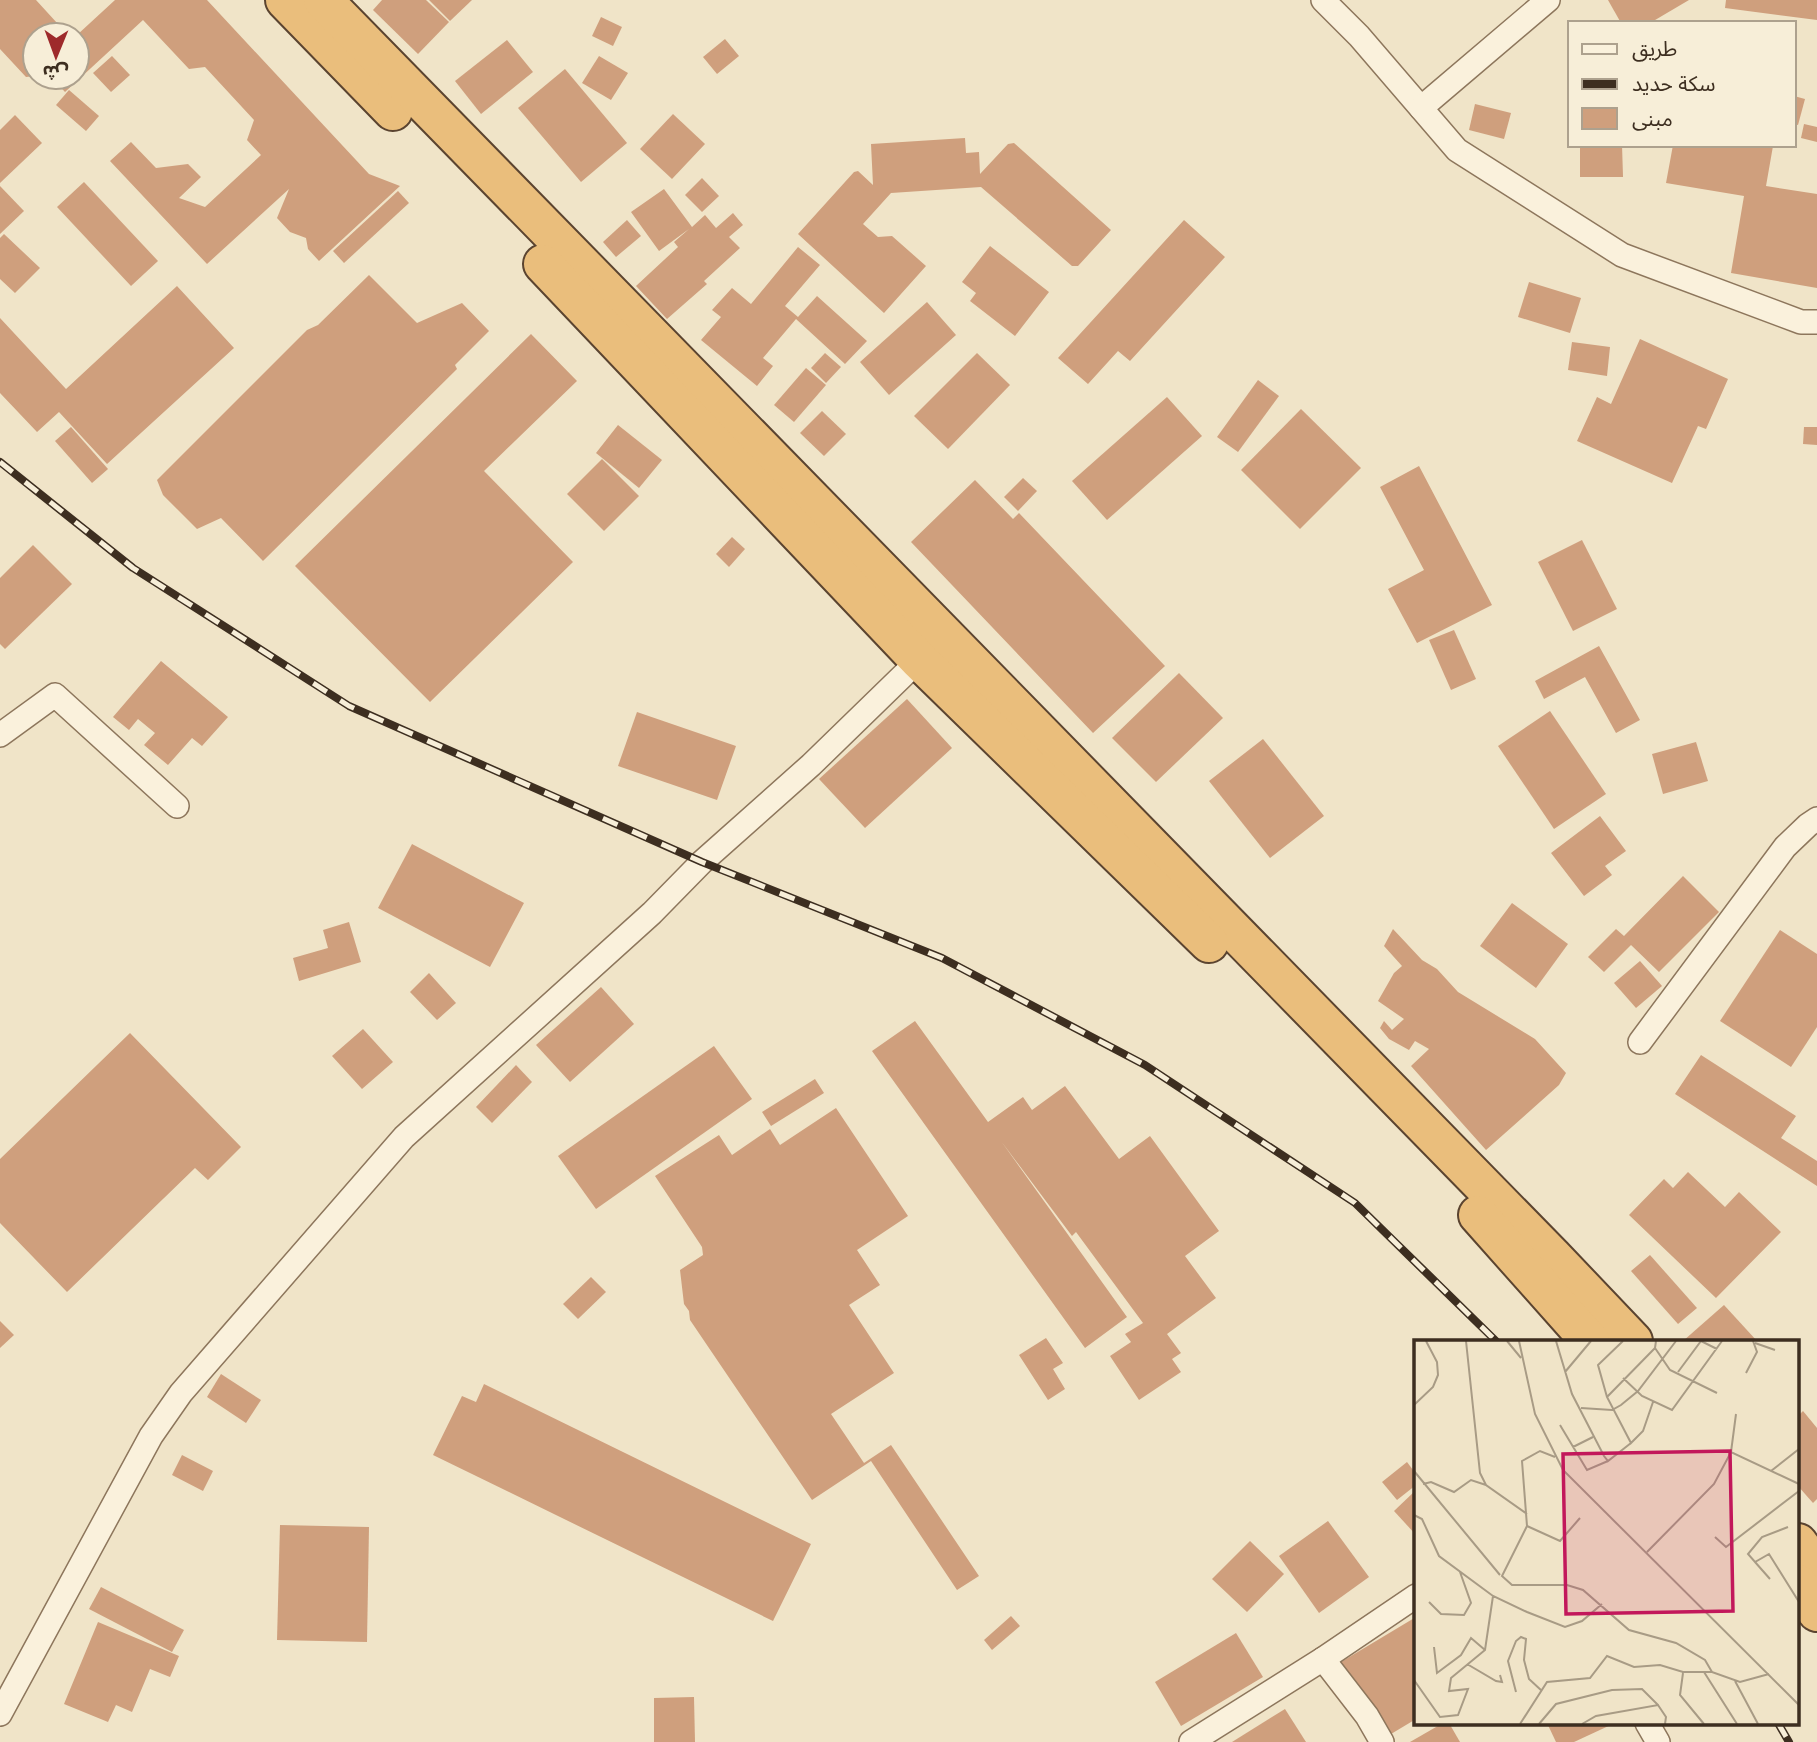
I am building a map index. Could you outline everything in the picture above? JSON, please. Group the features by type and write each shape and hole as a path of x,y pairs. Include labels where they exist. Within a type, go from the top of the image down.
{"highway":[{"path":"285,0 538,259 919,660 1420,1150 1589,1340"},
{"path":"323,0 1632,1340"},
{"path":"1800,1546 1817,1569"},
{"path":"1800,1587 1817,1612"}],"street":[{"path":"1323,0 1359,36 1457,150 1622,255 1801,321 1817,322"},
{"path":"1421,108 1548,0"},
{"path":"0,1714 151,1436 181,1393 332,1219 404,1137 652,913 702,862 811,765 919,660"},
{"path":"0,734 55,695 177,806"},
{"path":"1640,1042 1785,847 1817,819"},
{"path":"1191,1742 1323,1659 1414,1597"},
{"path":"1323,1659 1367,1716 1382,1742"},
{"path":"1648,1724 1658,1742"}],"building":[{"path":"0,0 36,0 55,21 21,21 21,72 0,49"},
{"path":"115,0 207,0 369,174 400,186 319,261 308,249 306,238 290,232 277,218 289,189 207,264 110,161 131,142 156,168 188,164 201,177 179,198 205,207 261,155 247,140 254,120 205,67 189,69 143,20 91,68 91,22"},
{"path":"382,0 426,0 449,22 418,54 373,10"},
{"path":"429,0 472,0 450,21"},
{"path":"1608,0 1689,0 1653,21 1620,21"},
{"path":"1726,0 1817,0 1817,20 1725,8"},
{"path":"601,17 622,27 613,46 592,36"},
{"path":"725,39 739,56 717,74 703,57"},
{"path":"507,40 533,72 481,114 455,81"},
{"path":"112,56 130,75 111,92 93,73"},
{"path":"599,56 628,73 611,100 582,83"},
{"path":"565,69 627,143 581,182 518,108"},
{"path":"70,91 99,116 86,131 56,105"},
{"path":"1796,97 1805,99 1796,124"},
{"path":"1475,104 1511,113 1504,139 1469,130"},
{"path":"673,114 705,144 672,179 640,149"},
{"path":"15,115 42,143 0,183 0,130"},
{"path":"1804,124 1817,127 1817,142 1801,138"},
{"path":"965,138 966,153 979,152 980,174 1008,144 1014,143 1111,230 1078,266 1072,266 981,187 891,193 863,224 878,237 892,236 926,266 884,313 798,234 854,172 858,171 873,185 871,144"},
{"path":"1580,147 1622,147 1623,177 1580,177"},
{"path":"1673,147 1773,147 1766,186 1817,194 1817,288 1731,273 1744,196 1666,183"},
{"path":"702,178 719,196 702,212 685,195"},
{"path":"84,182 158,261 131,286 57,207"},
{"path":"0,186 24,211 0,234"},
{"path":"664,189 692,227 705,215 716,228 733,213 743,225 729,237 740,248 704,281 707,284 667,319 636,286 678,247 674,242 689,229 659,251 631,212"},
{"path":"398,191 409,203 344,263 333,251"},
{"path":"627,220 641,236 616,257 603,242"},
{"path":"1184,220 1225,257 1130,361 1118,351 1088,384 1058,358"},
{"path":"4,234 40,268 15,293 0,279 0,238"},
{"path":"990,246 1049,292 1015,336 970,301 976,293 962,282"},
{"path":"798,247 820,265 785,306 798,317 817,296 867,341 845,364 796,319 763,358 773,366 757,386 701,340 721,317 712,310 732,288 751,304"},
{"path":"369,275 417,323 462,303 489,331 455,365 457,369 263,561 221,518 197,529 163,495 157,480 307,330 318,325"},
{"path":"1529,282 1581,298 1570,333 1518,317"},
{"path":"177,286 234,348 107,464 59,412 37,432 0,393 0,318 66,389"},
{"path":"927,302 956,335 889,395 860,362"},
{"path":"531,334 577,381 484,471 573,562 430,702 295,566"},
{"path":"1640,339 1728,379 1706,429 1698,426 1672,483 1577,441 1597,397 1611,404"},
{"path":"1572,342 1610,347 1607,376 1568,370"},
{"path":"825,353 841,367 826,383 811,368"},
{"path":"977,353 1010,385 948,449 914,416"},
{"path":"806,368 826,385 794,422 774,405"},
{"path":"1258,380 1279,396 1238,452 1217,437"},
{"path":"1167,397 1202,436 1107,520 1072,481"},
{"path":"1301,409 1361,468 1300,529 1241,470"},
{"path":"822,411 846,434 824,456 800,433"},
{"path":"618,425 662,460 639,488 596,453"},
{"path":"71,427 108,469 92,483 55,441"},
{"path":"1804,427 1817,427 1817,445 1803,444"},
{"path":"602,459 639,496 604,531 567,494"},
{"path":"1419,466 1492,605 1417,643 1388,589 1424,570 1380,487"},
{"path":"1023,478 1037,491 1018,511 1004,497"},
{"path":"975,480 1013,519 1019,513 1165,666 1093,733 911,542"},
{"path":"732,537 745,549 729,567 716,554"},
{"path":"1582,540 1617,609 1573,631 1538,562"},
{"path":"33,545 72,584 5,649 0,644 0,578"},
{"path":"1454,630 1476,679 1451,690 1429,640"},
{"path":"1599,646 1640,720 1616,733 1585,677 1544,699 1535,681"},
{"path":"161,661 228,717 202,746 192,738 168,765 144,745 155,733 138,719 129,730 113,717"},
{"path":"1179,673 1223,718 1156,782 1112,738"},
{"path":"907,699 952,748 865,828 819,779"},
{"path":"1550,711 1606,794 1554,829 1498,746"},
{"path":"637,712 736,746 717,800 618,766"},
{"path":"1263,739 1324,816 1270,858 1209,781"},
{"path":"1696,742 1708,781 1663,794 1652,754"},
{"path":"1600,816 1626,851 1605,866 1612,875 1584,896 1551,853"},
{"path":"412,844 524,903 490,967 378,908"},
{"path":"1683,876 1719,912 1659,972 1631,945 1604,972 1588,957 1616,929 1624,936"},
{"path":"1512,903 1568,944 1536,988 1480,946"},
{"path":"349,922 361,962 299,981 293,958 328,948 323,930"},
{"path":"1393,929 1458,992 1535,1039 1566,1073 1559,1085 1486,1150 1411,1066 1429,1049 1415,1041 1409,1050 1389,1039 1380,1028 1384,1021 1392,1030 1404,1019 1378,1001 1394,973 1402,966 1384,946"},
{"path":"1780,930 1817,954 1817,1027 1791,1067 1720,1021"},
{"path":"1640,961 1662,986 1636,1008 1614,983"},
{"path":"429,973 456,1003 437,1020 410,992"},
{"path":"601,987 634,1024 570,1082 536,1045"},
{"path":"915,1021 988,1122 1023,1097 1032,1110 1065,1086 1119,1159 1150,1136 1219,1231 1185,1256 1216,1298 1167,1334 1181,1353 1172,1359 1181,1372 1139,1400 1110,1356 1131,1342 1125,1334 1143,1323 1076,1232 1072,1236 1001,1141 1127,1317 1085,1348 872,1051"},
{"path":"363,1029 393,1062 362,1089 332,1056"},
{"path":"130,1033 241,1147 208,1180 195,1168 67,1292 0,1223 0,1159"},
{"path":"714,1046 752,1099 596,1209 558,1156"},
{"path":"1701,1055 1796,1116 1781,1138 1817,1161 1817,1186 1675,1094"},
{"path":"516,1065 532,1082 492,1123 476,1107"},
{"path":"815,1079 824,1093 771,1126 762,1112"},
{"path":"836,1108 908,1216 857,1250 880,1285 849,1305 894,1373 831,1414 864,1463 891,1445 979,1576 957,1590 871,1461 812,1500 690,1320 689,1311 684,1304 680,1270 703,1255 702,1247 655,1176 719,1135 732,1155 770,1129 780,1145"},
{"path":"1688,1172 1725,1207 1739,1192 1781,1232 1716,1298 1629,1215 1664,1179 1673,1188"},
{"path":"1650,1255 1697,1308 1678,1324 1631,1271"},
{"path":"591,1277 606,1292 578,1319 563,1304"},
{"path":"1724,1305 1756,1340 1684,1340"},
{"path":"0,1321 14,1335 0,1348"},
{"path":"1046,1338 1063,1363 1053,1369 1065,1389 1048,1400 1019,1355"},
{"path":"221,1374 261,1400 246,1423 207,1397"},
{"path":"484,1384 811,1544 773,1621 433,1455 462,1396 476,1402"},
{"path":"1803,1411 1817,1428 1817,1499 1813,1503 1800,1488 1800,1414"},
{"path":"182,1455 213,1471 203,1491 172,1475"},
{"path":"1407,1462 1414,1471 1414,1487 1397,1500 1382,1482"},
{"path":"1414,1492 1414,1533 1394,1511"},
{"path":"1328,1521 1369,1577 1319,1613 1279,1556"},
{"path":"280,1525 369,1527 367,1642 277,1640"},
{"path":"1250,1541 1284,1574 1247,1612 1212,1579"},
{"path":"101,1587 184,1630 172,1652 89,1609"},
{"path":"1011,1616 1020,1626 992,1650 984,1640"},
{"path":"1414,1618 1414,1720 1386,1737 1341,1662"},
{"path":"98,1622 179,1656 170,1677 150,1669 132,1712 116,1705 108,1722 64,1704"},
{"path":"1236,1633 1263,1677 1181,1726 1155,1682"},
{"path":"694,1697 695,1742 654,1742 654,1698"},
{"path":"1285,1709 1306,1742 1232,1742"},
{"path":"1441,1724 1450,1724 1460,1742 1410,1742"},
{"path":"1547,1724 1613,1724 1574,1742 1556,1742"}],"railway":[{"path":"0,462 133,568 349,706 702,862 942,958 1145,1065 1355,1203 1495,1340"},
{"path":"1779,1724 1789,1742"}]}
